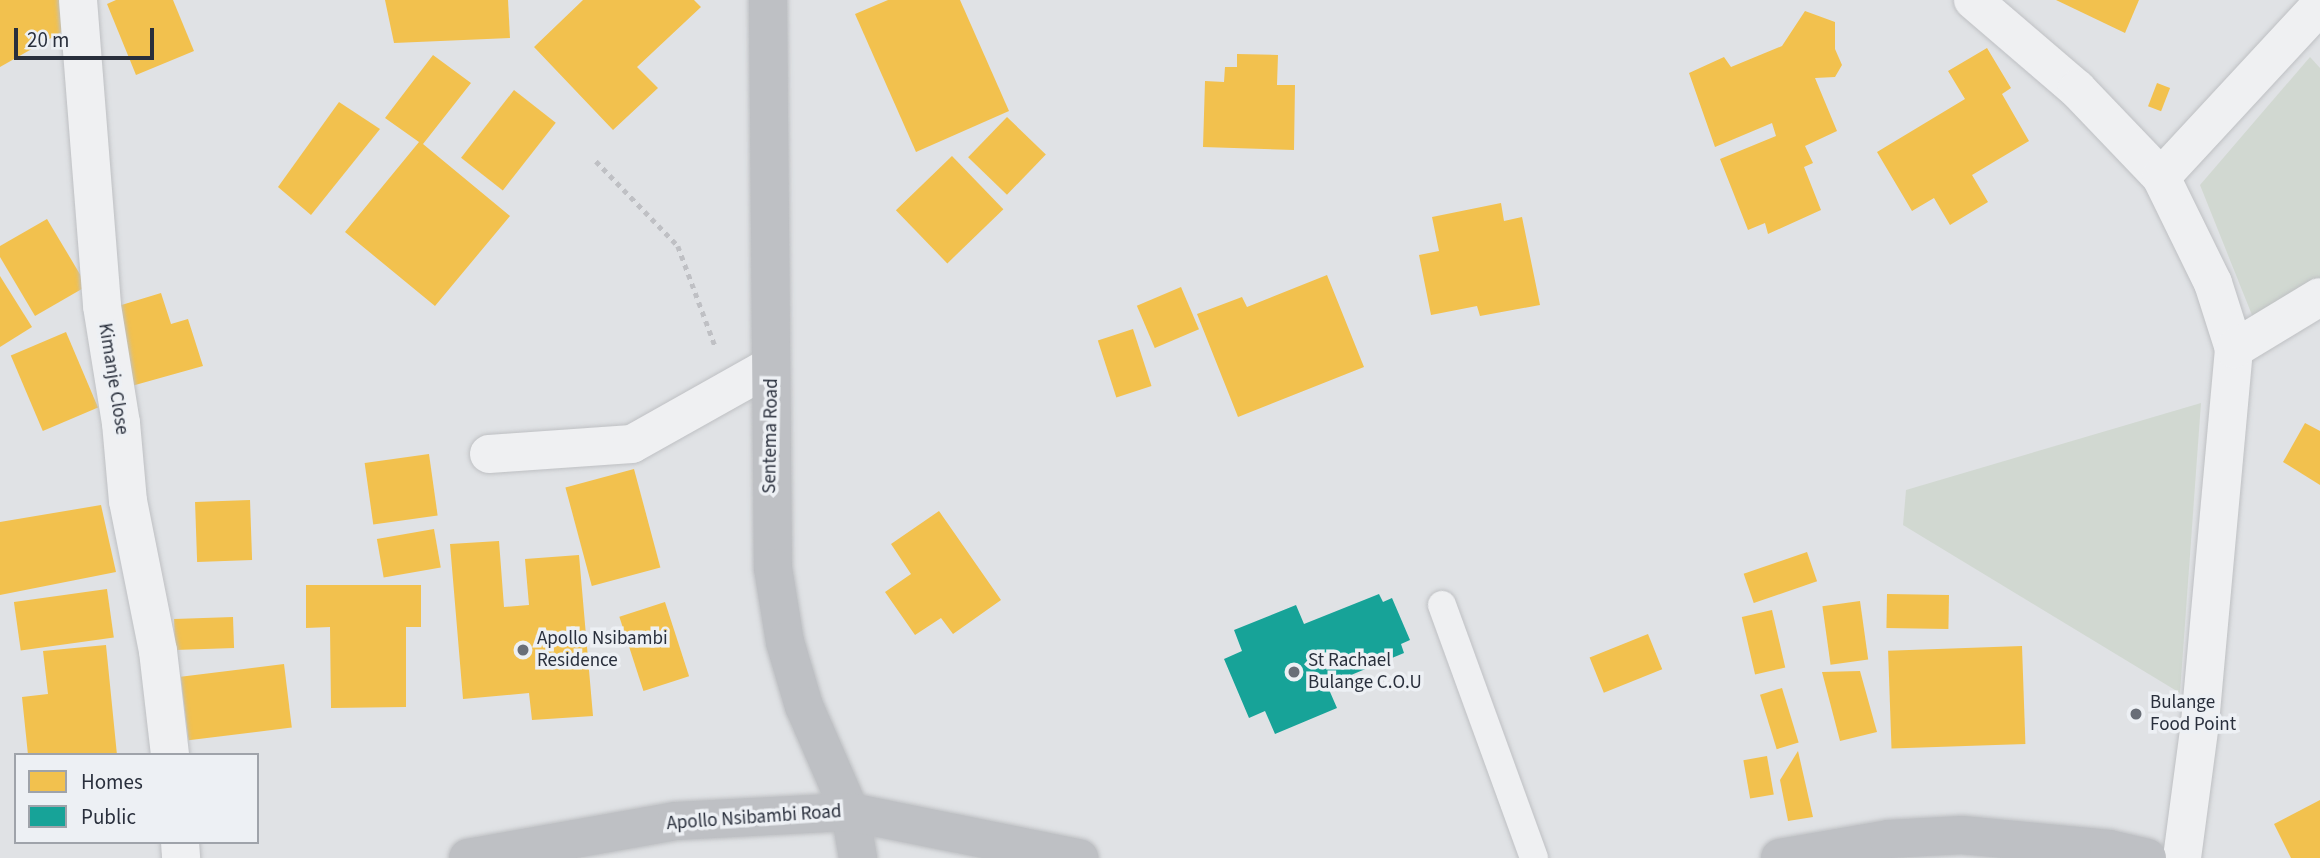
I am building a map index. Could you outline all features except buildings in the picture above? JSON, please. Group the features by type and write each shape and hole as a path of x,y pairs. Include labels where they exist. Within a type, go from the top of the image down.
{"street":[{"name":"Kimanje Close","path":"78,0 102,306 121,423 128,501 158,651 170,753"},
{"name":"Sentema Road","path":"768,0 772,555 785,642 804,706 850,811 858,858"},
{"path":"1973,0 2077,89 2161,177 2213,283 2234,349 2200,723 2182,858"},
{"path":"2161,177 2320,5"},
{"path":"2234,349 2320,297"},
{"path":"489,454 632,444 771,366"},
{"name":"Apollo Nsibambi Road","path":"468,858 676,821 850,811 1079,858"},
{"path":"1780,858 1889,839 1962,835 2109,849 2147,858"}],"lane":[{"path":"1442,606 1534,858"}],"path":[{"path":"596,161 678,246 731,388"}],"shaded area":[{"path":"2310,57 2320,68 2320,281 2256,325 2200,185"},
{"path":"2201,403 2180,693 1903,525 1906,490"}],"place":[{"name":"Apollo Nsibambi Residence","path":"523,650"},
{"name":"St Rachael Bulange C.O.U","path":"1294,672"},
{"name":"Bulange Food Point","path":"2136,714"}]}
